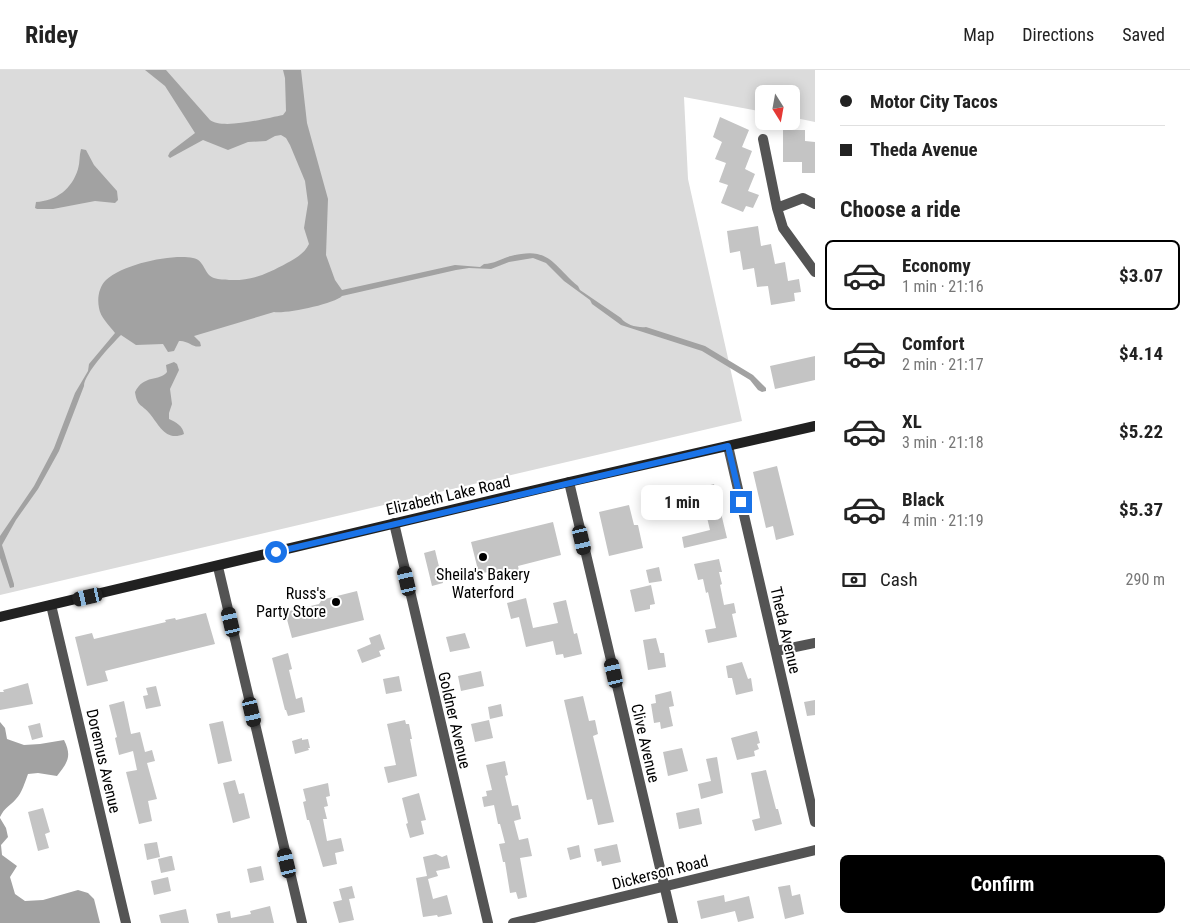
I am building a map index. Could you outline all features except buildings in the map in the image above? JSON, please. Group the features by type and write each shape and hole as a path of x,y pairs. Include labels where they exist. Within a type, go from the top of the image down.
{"main road":[{"name":"Elizabeth Lake Road","path":"0,617 218,567 394,523 815,426"}],"street":[{"path":"763,139 783,228 815,272"},
{"path":"777,208 803,198 815,204"},
{"name":"Theda Avenue","path":"728,446 788,712 815,822"},
{"name":"Clive Avenue","path":"569,482 673,923"},
{"name":"Goldner Avenue","path":"394,523 488,923"},
{"path":"218,567 302,923"},
{"name":"Doremus Avenue","path":"52,605 126,923"},
{"path":"776,652 815,642"},
{"name":"Dickerson Road","path":"513,923 815,850"}],"shaded area":[{"path":"0,70 815,70 815,122 800,119 800,85 755,85 755,110 684,97 688,179 742,421 0,595"},
{"path":"145,70 166,70 210,120 216,123 235,124 283,115 286,111 283,70 301,70 307,123 328,199 326,255 335,280 342,290 455,265 480,267 508,257 534,253 549,259 580,290 629,324 646,327 705,346 753,375 766,388 766,391 758,390 750,380 702,351 621,325 564,281 546,263 533,258 509,262 491,269 469,268 456,270 342,296 310,308 274,312 194,336 200,342 201,346 198,347 179,341 174,351 168,352 163,344 136,345 121,335 88,374 59,451 38,489 16,520 2,545 14,584 14,587 10,588 0,558 0,536 34,486 54,448 75,393 88,371 89,364 115,333 103,318 99,308 99,293 106,280 124,269 136,265 161,259 184,257 197,259 208,274 214,278 229,280 252,278 287,263 302,253 309,244 304,228 308,203 305,181 286,138 281,135 275,136 266,141 248,142 228,150 203,140 170,158 168,156 170,152 195,133 165,86"},
{"path":"81,149 86,150 94,165 117,191 118,200 115,203 95,201 53,209 35,208 36,202 50,199 62,193 72,182 78,169"},
{"path":"174,362 179,370 170,389 172,404 169,419 181,427 184,434 178,436 168,434 160,427 139,403 135,392 147,380 164,375 167,372 166,365"},
{"path":"0,722 5,728 7,739 24,745 64,740 68,750 68,759 57,776 38,773 28,774 20,794 0,817"},
{"path":"0,818 6,828 8,837 1,845 2,855 17,866 10,877 15,894 25,901 43,900 78,890 88,893 94,899 100,923 0,923"}],"place":[{"name":"Sheila's Bakery Waterford","path":"483,557"},
{"name":"Russ's Party Store","path":"336,602"}],"route":[{"path":"276,552 728,446 741,502"}]}
